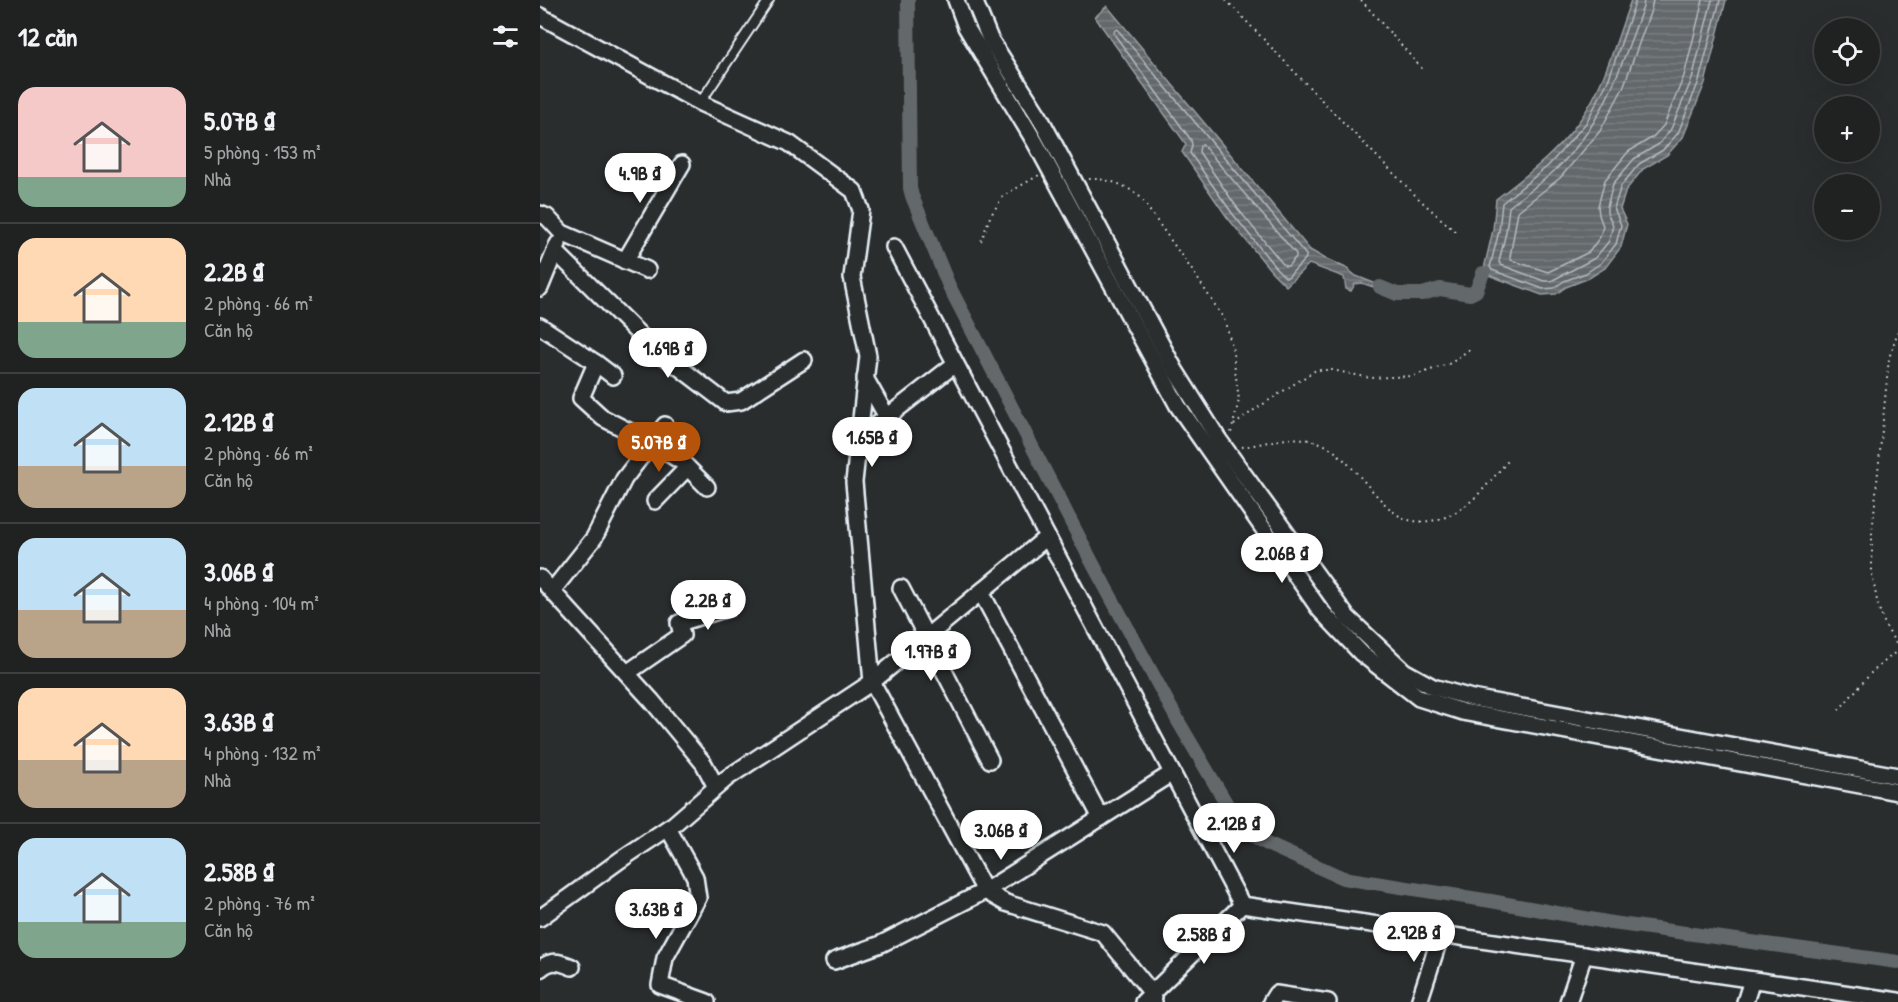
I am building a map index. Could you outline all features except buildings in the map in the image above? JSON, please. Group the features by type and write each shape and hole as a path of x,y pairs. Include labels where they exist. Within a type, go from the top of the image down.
{"street":[{"path":"956,0 966,27 1050,170 1066,184"},
{"path":"974,0 990,39 1039,116 1066,184 1178,406 1219,453 1320,610 1361,653 1419,698 1463,712 1510,713 1898,776"},
{"path":"540,16 700,102 789,143 854,191 861,210 852,277 868,356 854,482 872,682 985,891 1006,903 1102,933 1149,999 1242,905"},
{"path":"625,261 682,164"},
{"path":"540,214 548,218 562,233 647,270"},
{"path":"540,288 562,233"},
{"path":"894,247 1242,905"},
{"path":"555,251 650,345 726,403 741,401 804,360"},
{"path":"540,326 613,376"},
{"path":"596,363 581,398 603,418 652,443 681,462 707,487"},
{"path":"859,439 955,364"},
{"path":"866,378 887,417"},
{"path":"552,591 594,538 624,479 665,425"},
{"path":"656,501 687,468"},
{"path":"540,918 668,828 727,778 872,682 1047,537"},
{"path":"540,579 652,701 704,764 716,787"},
{"path":"901,588 990,760"},
{"path":"981,592 1101,818"},
{"path":"627,673 682,635 679,623 728,608"},
{"path":"1510,713 1898,792"},
{"path":"834,961 881,944 985,891 1172,773"},
{"path":"668,828 695,877 698,898 665,958 660,985 707,1002"},
{"path":"1242,905 1895,1001"},
{"path":"1419,1002 1441,934"},
{"path":"1568,1002 1584,955"},
{"path":"540,969 556,961 572,967"},
{"path":"1745,1002 1752,980"},
{"path":"1271,1002 1276,994 1328,1002"}],"lane":[{"path":"700,102 769,0"}],"path":[{"path":"1226,0 1348,128 1418,198 1458,234"},
{"path":"1360,0 1424,71"},
{"path":"981,241 990,217 1003,196 1050,170"},
{"path":"1066,184 1096,179 1130,188 1140,197 1224,319 1232,346 1239,400 1234,425 1219,453"},
{"path":"1839,710 1871,673 1898,648 1886,627 1878,606 1872,574 1872,534 1889,358 1898,331"},
{"path":"1234,425 1316,370 1332,370 1370,378 1413,376 1451,363 1470,350"},
{"path":"1219,453 1302,438 1315,441 1326,445 1340,456 1388,506 1403,518 1418,522 1439,520 1456,513 1469,504 1508,461"}],"water":[{"path":"1631,0 1726,0 1705,83 1683,137 1667,155 1643,169 1626,190 1620,209 1627,224 1621,247 1605,268 1556,294 1542,295 1483,273 1493,230 1496,199 1552,153 1580,120 1603,77"},
{"path":"1107,6 1310,250 1346,268 1356,276 1379,285 1379,289 1362,283 1355,284 1351,291 1346,289 1344,277 1309,264 1286,286 1272,272 1227,217 1182,152 1186,144 1095,17"}],"waterway":[{"path":"908,0 910,188 912,196 949,286 1094,566 1178,721 1232,813 1248,833 1269,845 1343,878 1612,923 1898,962"},
{"path":"1380,287 1397,294 1422,294 1440,289 1470,294 1476,291 1483,273"}]}
